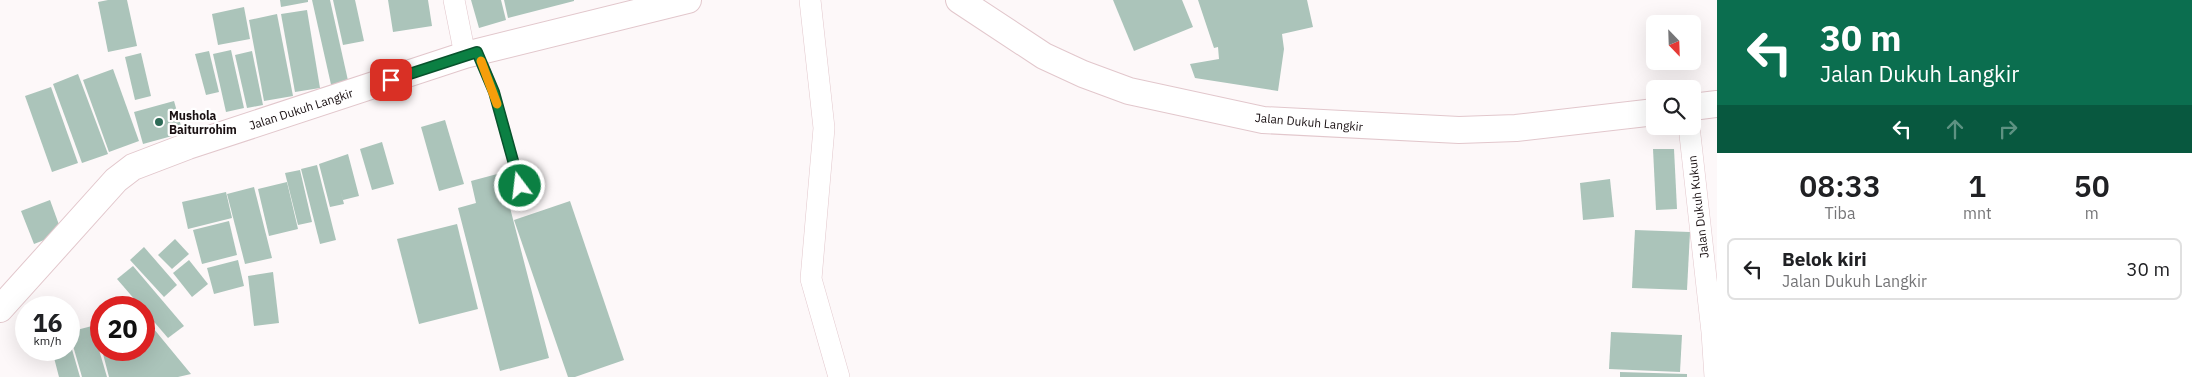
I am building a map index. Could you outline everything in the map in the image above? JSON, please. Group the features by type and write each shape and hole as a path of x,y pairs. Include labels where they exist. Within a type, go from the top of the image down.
{"street":[{"path":"454,0 471,54"},
{"name":"Jalan Dukuh Langkir","path":"0,309 116,180 133,167 188,146 471,54 688,0"},
{"path":"810,0 824,128 812,279 839,377"},
{"name":"Jalan Dukuh Langkir","path":"959,0 1044,56 1083,74 1129,91 1263,120 1459,130 1516,128 1646,113"},
{"path":"1701,106 1717,104"},
{"name":"Jalan Dukuh Kukun","path":"1690,135 1712,332 1715,377"}],"lane":[{"path":"471,54 494,92 520,186"}],"building":[{"path":"127,0 137,46 108,52 98,2"},
{"path":"280,0 308,0 308,2 281,7"},
{"path":"312,0 330,0 349,85 332,89"},
{"path":"333,0 355,0 364,41 343,45"},
{"path":"388,0 428,0 432,26 393,32"},
{"path":"471,0 501,0 506,20 479,28"},
{"path":"504,0 574,0 574,1 508,18"},
{"path":"1113,0 1182,0 1193,27 1134,51"},
{"path":"1198,0 1307,0 1313,27 1282,34 1284,49 1278,91 1195,78 1190,64 1219,59 1218,47 1214,48"},
{"path":"244,7 250,39 218,45 212,14"},
{"path":"307,10 320,88 295,92 281,14"},
{"path":"277,14 293,96 264,101 249,20"},
{"path":"231,50 244,108 226,112 213,54"},
{"path":"209,51 219,92 206,95 195,54"},
{"path":"252,51 263,105 247,108 235,55"},
{"path":"141,53 151,96 135,100 125,57"},
{"path":"113,69 139,141 109,152 83,80"},
{"path":"78,74 108,154 82,163 53,84"},
{"path":"51,87 78,163 52,172 25,96"},
{"name":"Mushola Baiturrohim","path":"174,101 183,133 143,144 134,112"},
{"path":"445,120 464,184 439,191 421,127"},
{"path":"382,142 394,184 372,190 360,149"},
{"path":"1653,149 1674,149 1677,209 1656,210"},
{"path":"348,154 359,196 343,200 340,189 344,204 330,207 319,164"},
{"path":"317,165 336,240 320,244 301,169"},
{"path":"300,170 312,222 298,225 285,173"},
{"path":"501,173 549,358 500,371 458,208 476,203 471,181"},
{"path":"1610,179 1614,217 1583,220 1580,183"},
{"path":"287,182 298,229 269,236 258,189"},
{"path":"254,187 272,258 245,264 227,194"},
{"path":"226,192 232,218 188,229 182,202"},
{"path":"50,200 62,233 34,244 21,211"},
{"path":"570,201 624,360 575,377 568,377 514,220"},
{"path":"229,221 237,255 202,264 193,230"},
{"path":"457,224 478,309 419,324 397,239"},
{"path":"1635,230 1690,232 1687,290 1632,288"},
{"path":"175,239 189,254 172,269 158,255"},
{"path":"144,247 177,285 164,297 130,260"},
{"path":"189,260 208,284 192,297 173,273"},
{"path":"238,260 244,286 214,294 207,268"},
{"path":"133,266 184,326 168,338 155,323 155,296 132,296 117,279"},
{"path":"273,272 279,323 254,326 248,276"},
{"path":"90,327 90,361 102,361 107,377 82,377 77,361 80,361 80,329"},
{"path":"155,330 191,374 178,377 109,377 105,361 155,361"},
{"path":"1611,332 1682,335 1680,372 1609,369"},
{"path":"55,361 75,361 80,377 59,377"},
{"path":"1620,372 1687,374 1687,377 1620,377"}],"slow traffic":[{"path":"481,61 497,104"}],"place":[{"name":"Mushola Baiturrohim","path":"159,122"}],"route":[{"path":"391,80 477,52 494,92 520,186"}]}
